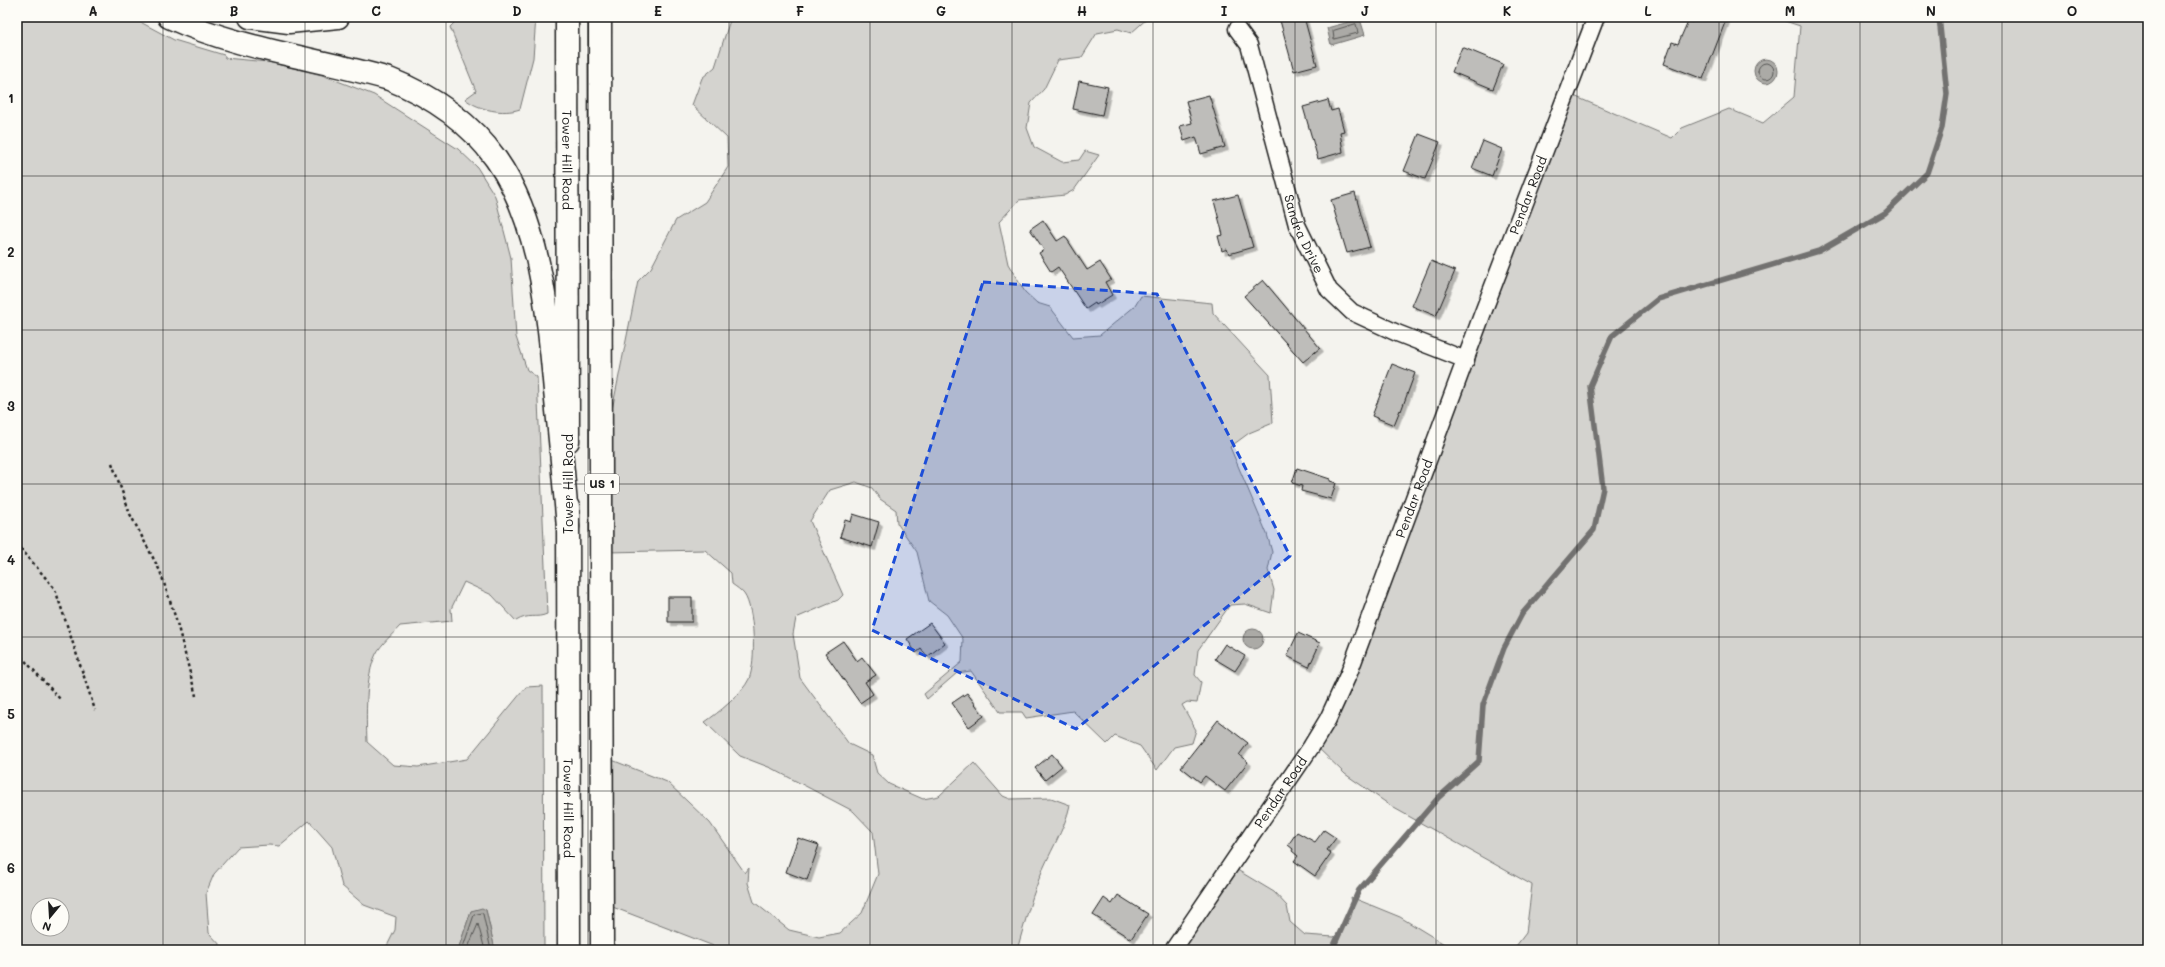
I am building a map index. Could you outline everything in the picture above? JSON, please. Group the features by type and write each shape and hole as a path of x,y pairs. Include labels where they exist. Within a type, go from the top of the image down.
{"highway":[{"path":"169,17 205,32 232,40 366,72 410,88 450,112 468,127 492,154 517,197 531,236 538,269 549,331 568,527"},
{"path":"250,17 289,22 338,17"},
{"name":"Tower Hill Road","path":"567,17 570,950"},
{"name":"US 1","path":"600,17 602,950"}],"street":[{"name":"Pendar Road","path":"1173,950 1311,747 1328,719 1349,673 1596,17"},
{"name":"Sandra Drive","path":"1237,29 1249,46 1297,226 1329,290 1352,312 1397,333 1466,360"}],"path":[{"path":"112,463 130,514 160,571 176,619 196,696"},
{"path":"17,544 55,588 95,710"},
{"path":"17,652 60,699"}],"highlighted area":[{"path":"983,282 1157,294 1290,556 1076,729 872,630"}],"shaded area":[{"path":"17,17 131,17 174,40 224,55 225,58 268,62 322,75 374,95 458,149 477,167 495,196 511,258 516,337 527,370 537,377 547,614 525,617 516,621 492,595 464,582 451,609 452,621 400,626 381,647 372,663 367,697 367,742 393,765 418,767 467,759 526,687 543,686 544,950 495,950 486,910 471,911 458,950 385,950 395,930 396,917 364,905 342,886 332,847 309,821 279,846 269,845 238,847 214,874 206,893 209,933 224,949 17,950"},
{"path":"460,17 536,17 533,58 520,109 506,112 484,109 465,99 476,91 450,27"},
{"path":"731,17 1149,17 1131,33 1118,29 1097,33 1082,57 1058,60 1044,89 1031,103 1027,128 1034,147 1062,162 1079,160 1085,151 1099,155 1074,190 1065,195 1019,200 999,222 1008,264 1025,292 1037,303 1050,307 1073,337 1100,335 1135,306 1141,296 1212,303 1213,313 1270,375 1273,423 1249,433 1230,447 1267,534 1272,552 1268,570 1274,590 1271,613 1245,604 1230,605 1198,650 1195,675 1201,682 1197,703 1187,702 1182,705 1196,730 1192,743 1174,747 1157,770 1140,746 1115,736 1107,744 1073,711 1026,718 1022,712 1000,712 971,671 957,673 927,699 924,694 962,662 963,639 947,615 929,601 917,552 897,523 896,510 880,499 872,488 856,482 830,490 810,521 843,595 838,600 796,618 793,634 800,678 849,744 872,755 877,773 889,784 923,799 939,796 974,763 1003,796 1010,799 1051,798 1070,805 1064,824 1036,888 1017,950 724,950 610,906 612,760 667,782 710,823 745,873 749,868 748,883 754,902 789,930 819,937 840,933 862,913 878,874 873,832 853,811 771,768 740,756 705,722 723,708 746,685 753,661 752,623 748,601 744,594 732,584 731,573 705,550 607,552 611,415 638,281 651,268 676,220 705,202 728,167 727,138 692,105 702,78 715,67"},
{"path":"1230,17 1251,17 1243,37 1236,30"},
{"path":"1773,17 2148,17 2148,950 1513,950 1526,933 1532,885 1394,808 1345,774 1314,744 1567,93 1672,138 1682,128 1729,109 1763,123 1794,97 1800,26"},
{"path":"1234,868 1274,892 1287,906 1290,922 1305,935 1334,937 1350,920 1352,910 1351,897 1400,917 1454,950 1175,950"}],"water":[{"path":"1360,19 1365,35 1331,45 1327,28"},
{"path":"1766,59 1774,63 1778,71 1774,79 1766,83 1758,79 1754,71 1758,63"},
{"path":"1253,629 1260,632 1263,639 1260,646 1253,649 1246,646 1243,639 1246,632"},
{"path":"482,908 486,910 495,950 458,950 471,911"}],"building":[{"path":"1279,17 1304,17 1317,65 1294,71"},
{"path":"1693,17 1717,17 1726,20 1703,79 1664,64 1672,42 1678,44 1688,21 1692,22"},
{"path":"1462,47 1503,64 1493,89 1452,72"},
{"path":"1079,81 1108,87 1102,115 1073,109"},
{"path":"1209,95 1225,147 1201,154 1196,137 1184,141 1180,126 1192,123 1186,101"},
{"path":"1328,100 1331,111 1338,109 1344,131 1340,132 1343,152 1318,159 1303,107"},
{"path":"1419,134 1440,142 1425,179 1404,171"},
{"path":"1483,141 1502,149 1492,176 1472,168"},
{"path":"1355,193 1370,247 1347,253 1331,200"},
{"path":"1238,195 1253,247 1229,254 1227,249 1222,251 1218,236 1223,235 1214,201"},
{"path":"1043,220 1057,241 1065,236 1087,270 1100,262 1111,279 1105,282 1112,295 1096,305 1095,303 1086,309 1058,267 1051,272 1039,253 1044,250 1030,229"},
{"path":"1431,261 1455,271 1436,316 1412,306"},
{"path":"1263,280 1320,348 1303,362 1244,296"},
{"path":"1392,364 1415,373 1401,411 1400,410 1394,425 1372,416"},
{"path":"1297,468 1330,479 1330,481 1336,483 1331,499 1301,491 1302,486 1292,483"},
{"path":"853,514 879,522 872,547 840,537 845,520 851,522"},
{"path":"668,597 692,597 692,622 668,622"},
{"path":"930,623 945,643 927,657 921,649 916,653 907,639"},
{"path":"1298,633 1320,643 1309,667 1287,656"},
{"path":"843,641 857,661 862,657 876,675 865,682 873,694 860,703 825,653"},
{"path":"1225,644 1245,656 1235,671 1215,659"},
{"path":"967,693 984,716 969,727 952,703"},
{"path":"1218,720 1248,743 1239,755 1248,762 1225,791 1205,776 1200,782 1181,767"},
{"path":"1052,754 1062,766 1045,780 1035,768"},
{"path":"1324,830 1336,838 1327,850 1331,853 1315,876 1294,861 1298,856 1288,845 1297,832 1315,842"},
{"path":"798,838 819,845 807,880 786,872"},
{"path":"1118,895 1148,914 1131,939 1093,915 1104,898 1112,904"}],"waterway":[{"path":"1332,950 1359,890 1438,798 1479,761 1483,705 1504,648 1522,614 1594,530 1603,488 1590,386 1612,336 1658,299 1819,251 1885,213 1927,173 1942,128 1947,94 1939,17"}]}
